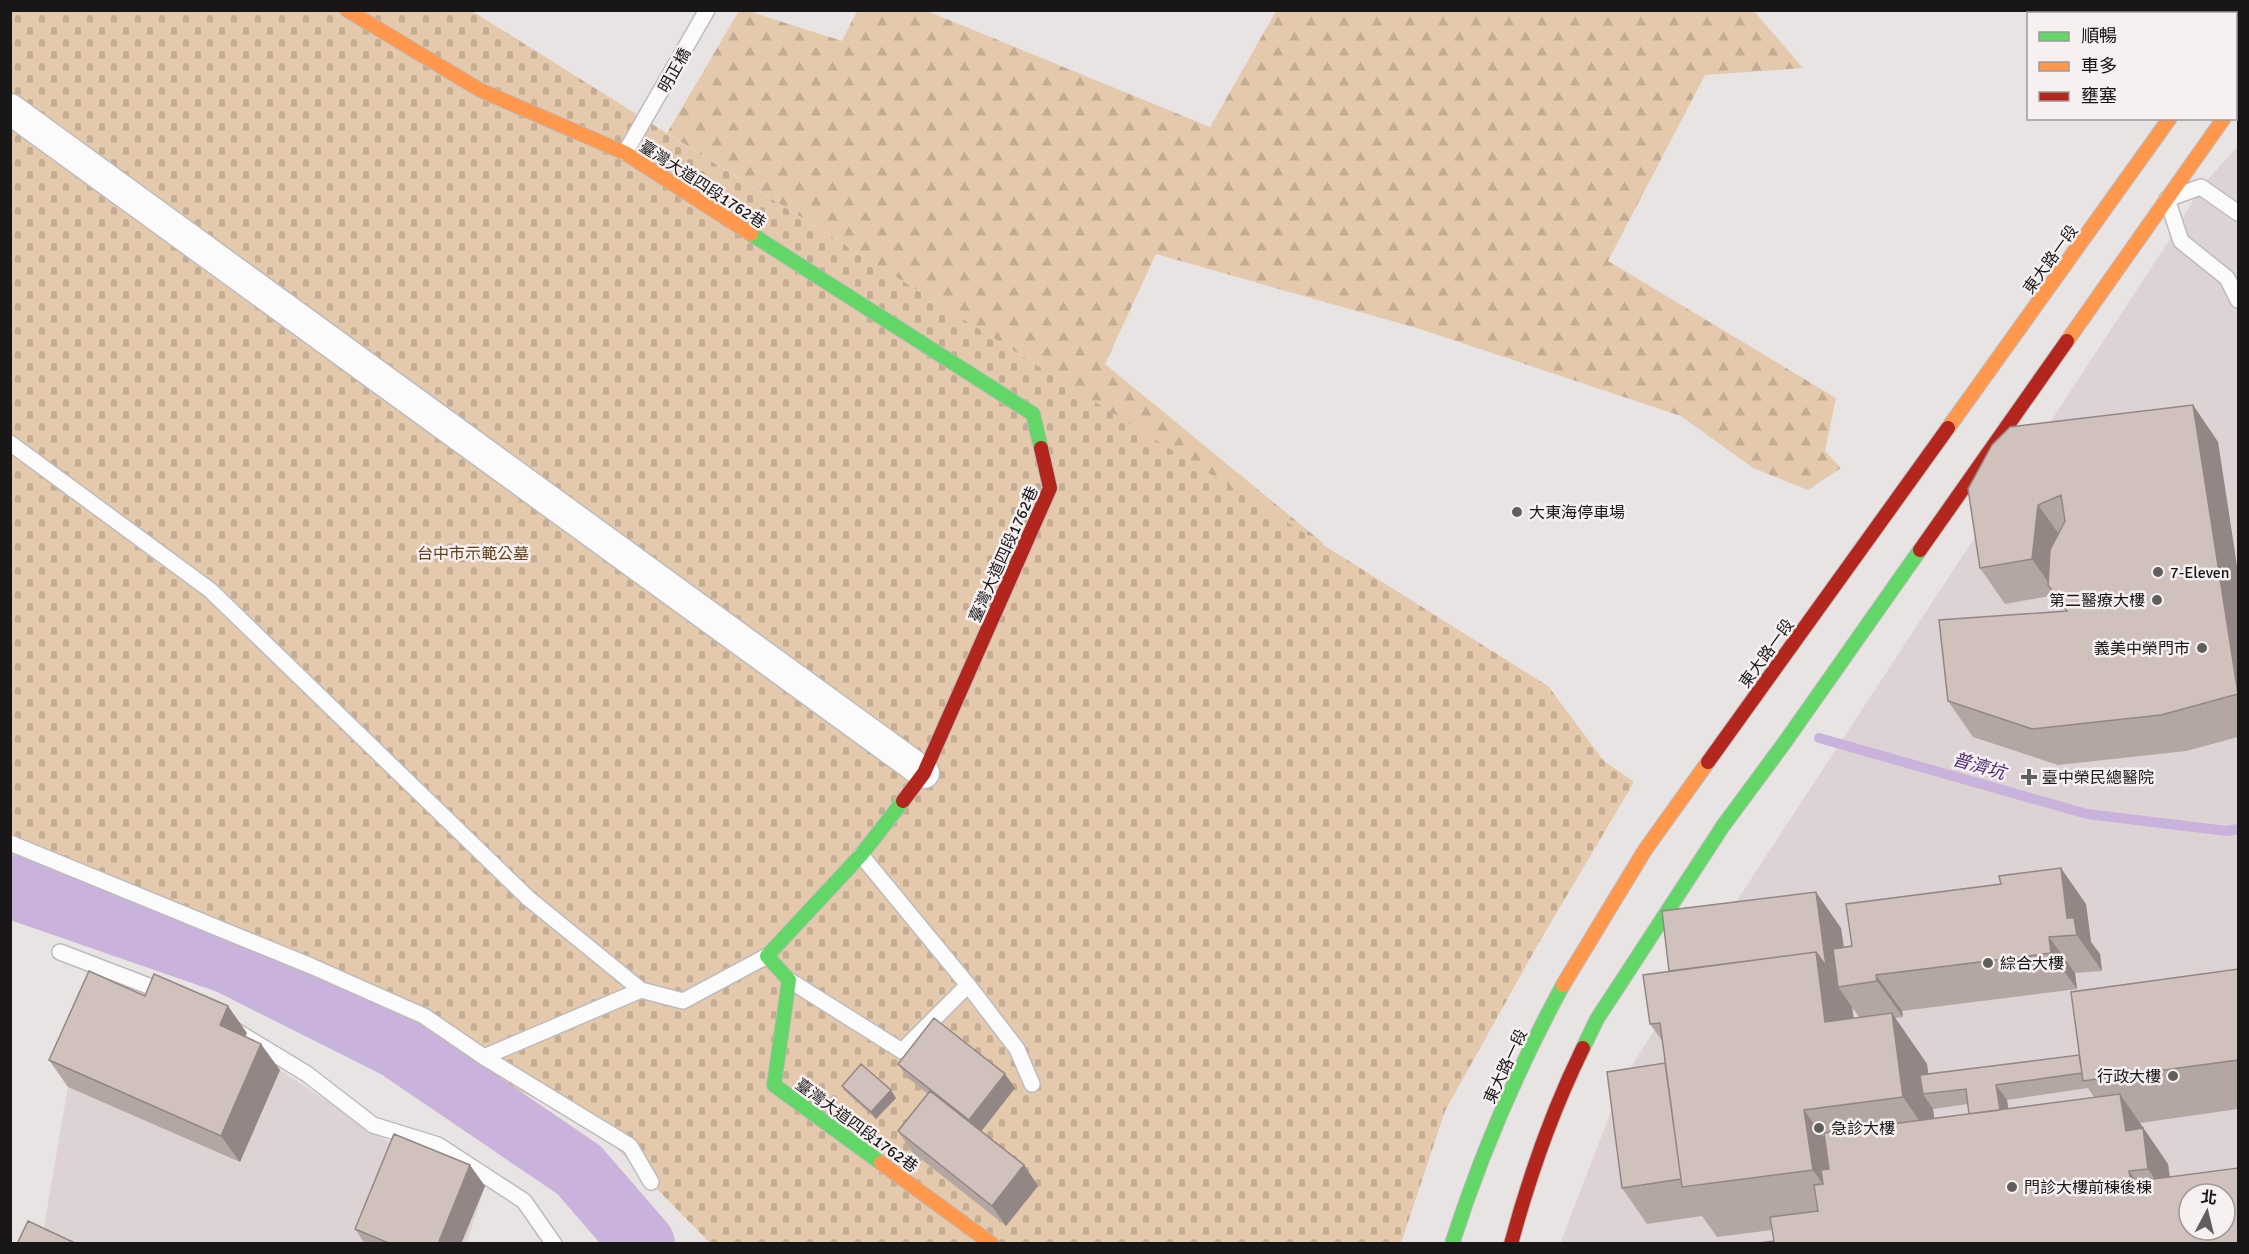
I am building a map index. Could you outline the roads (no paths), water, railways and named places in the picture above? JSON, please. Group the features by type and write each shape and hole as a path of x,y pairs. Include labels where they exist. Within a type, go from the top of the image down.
{"street":[{"name":"臺灣大道四段1762巷","path":"347,10 480,90 625,153 1033,414 1050,488 924,773 861,855 767,956"},
{"path":"10,109 924,773"},
{"name":"東大路一段","path":"1452,1244 1467,1195 1541,1027 1645,850 2137,176 2169,120"},
{"path":"1511,1244 1521,1206 1559,1097 1597,1018 1723,826 1785,742 2163,196 2222,120"},
{"path":"767,956 789,980"},
{"name":"臺灣大道四段1762巷","path":"789,980 774,1085 992,1244"}],"lane":[{"name":"明正橋","path":"625,153 707,10"},
{"path":"2238,213 2201,187 2163,196 2181,241 2228,278 2238,300"},
{"path":"10,443 210,590 528,898 641,990 683,1001 767,956"},
{"path":"10,843 311,966 424,1016 484,1057 630,1146 651,1182"},
{"path":"861,855 968,985 1017,1049 1032,1084"},
{"path":"60,952 162,990 182,1001"},
{"path":"789,980 902,1051 968,985"},
{"path":"484,1057 641,990"},
{"path":"211,1017 250,1038 307,1074 373,1125 438,1145 524,1201 554,1244"}],"waterway":[{"name":"普濟坑","path":"1819,738 2087,814 2227,831 2238,829"},
{"path":"10,886 229,962 398,1047 579,1170 643,1244"}],"place":[{"name":"大東海停車場","path":"1517,512"},
{"name":"7-Eleven","path":"2158,572"},
{"name":"第二醫療大樓","path":"2157,600"},
{"name":"義美中榮門市","path":"2202,648"},
{"name":"臺中榮民總醫院","path":"2029,777"},
{"name":"綜合大樓","path":"1988,963"},
{"name":"行政大樓","path":"2173,1076"},
{"name":"急診大樓","path":"1819,1128"},
{"name":"門診大樓前棟後棟","path":"2012,1187"}],"park label":[{"name":"台中市示範公墓","path":"473,553"}]}
